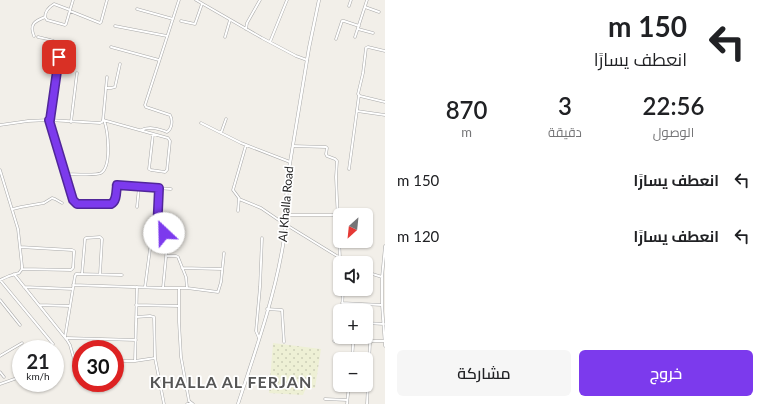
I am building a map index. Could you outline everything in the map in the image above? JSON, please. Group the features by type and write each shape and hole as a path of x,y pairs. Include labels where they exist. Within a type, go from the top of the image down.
{"street":[{"path":"45,17 47,20 65,25 73,0"},
{"path":"45,17 47,9 54,4 100,23 107,0"},
{"path":"140,131 146,128 152,128 168,132 172,126 172,117 170,115 145,106 179,0"},
{"path":"198,0 202,4 246,29 296,56 307,60"},
{"path":"246,29 247,23 260,0"},
{"path":"270,42 288,0"},
{"name":"Al Khalla Road","path":"238,404 268,309 284,244 286,225 286,188 307,60 319,0"},
{"path":"349,6 351,0"},
{"path":"355,37 367,0"},
{"path":"181,21 194,24 202,4"},
{"path":"365,7 379,12"},
{"path":"137,9 173,18"},
{"path":"34,36 32,30 33,24 45,17"},
{"path":"225,37 230,20"},
{"path":"336,39 342,22 344,21 373,33"},
{"path":"115,26 167,36"},
{"path":"38,37 56,42 60,48 49,120 73,200 77,204 111,204 115,200 117,185"},
{"path":"111,47 159,60"},
{"path":"349,169 358,94 366,48 368,47 385,51"},
{"path":"106,88 114,87 120,64"},
{"path":"71,122 77,73"},
{"path":"66,174 99,174 103,171 106,164 108,151 107,132 104,120 107,77"},
{"path":"359,95 385,102"},
{"path":"357,111 385,116"},
{"path":"221,133 226,119"},
{"path":"0,125 23,121 58,120 101,123 104,120 168,138 167,170 165,172 151,170 149,168 153,134"},
{"path":"200,123 246,145 290,162"},
{"path":"238,211 239,199 233,190 246,145"},
{"path":"293,146 326,147 327,156 336,160 337,208"},
{"path":"0,170 18,229 22,269 19,273 0,280 50,340"},
{"path":"113,185 171,189"},
{"path":"137,207 139,187"},
{"path":"157,233 159,188"},
{"path":"13,209 44,203 52,198 62,203"},
{"path":"239,199 261,208 337,256"},
{"path":"286,215 333,215"},
{"path":"145,287 152,234 165,233 168,235 163,288"},
{"path":"82,274 86,239 101,237 100,274"},
{"path":"259,338 256,331 260,288 262,238"},
{"path":"385,246 382,305 385,346"},
{"path":"20,247 74,251 73,268 70,271 22,269"},
{"path":"74,285 187,288 218,292 221,282 224,253"},
{"path":"166,256 178,257 186,278 187,288"},
{"path":"182,268 222,269"},
{"path":"66,338 75,275 78,273 122,275"},
{"path":"14,274 66,338 70,344 72,352"},
{"path":"373,275 383,279"},
{"path":"135,361 137,287"},
{"path":"24,288 73,290"},
{"path":"179,288 181,357 189,401 192,404"},
{"path":"342,296 342,303 382,305"},
{"path":"0,300 20,325"},
{"path":"39,305 70,306"},
{"path":"136,305 179,306"},
{"path":"268,309 282,310 284,342"},
{"path":"136,317 150,316 154,318 155,358 164,404"},
{"path":"373,323 384,324"},
{"path":"66,338 136,340"},
{"path":"373,341 384,341"},
{"path":"367,404 370,344"},
{"path":"0,356 12,349"},
{"path":"124,361 155,358"},
{"path":"0,372 4,377"},
{"path":"0,384 12,380"},
{"path":"347,404 348,392"},
{"path":"325,399 347,400"},
{"path":"187,404 192,404"}],"green space":[{"path":"273,343 321,349 315,388 306,388 303,395 269,393"}],"district":[{"name":"KHALLA AL FERJAN","path":"231,382"}],"route":[{"path":"59,57 49,120 73,200 77,204 111,204 115,200 117,185 159,188 157,233 164,233"}]}
